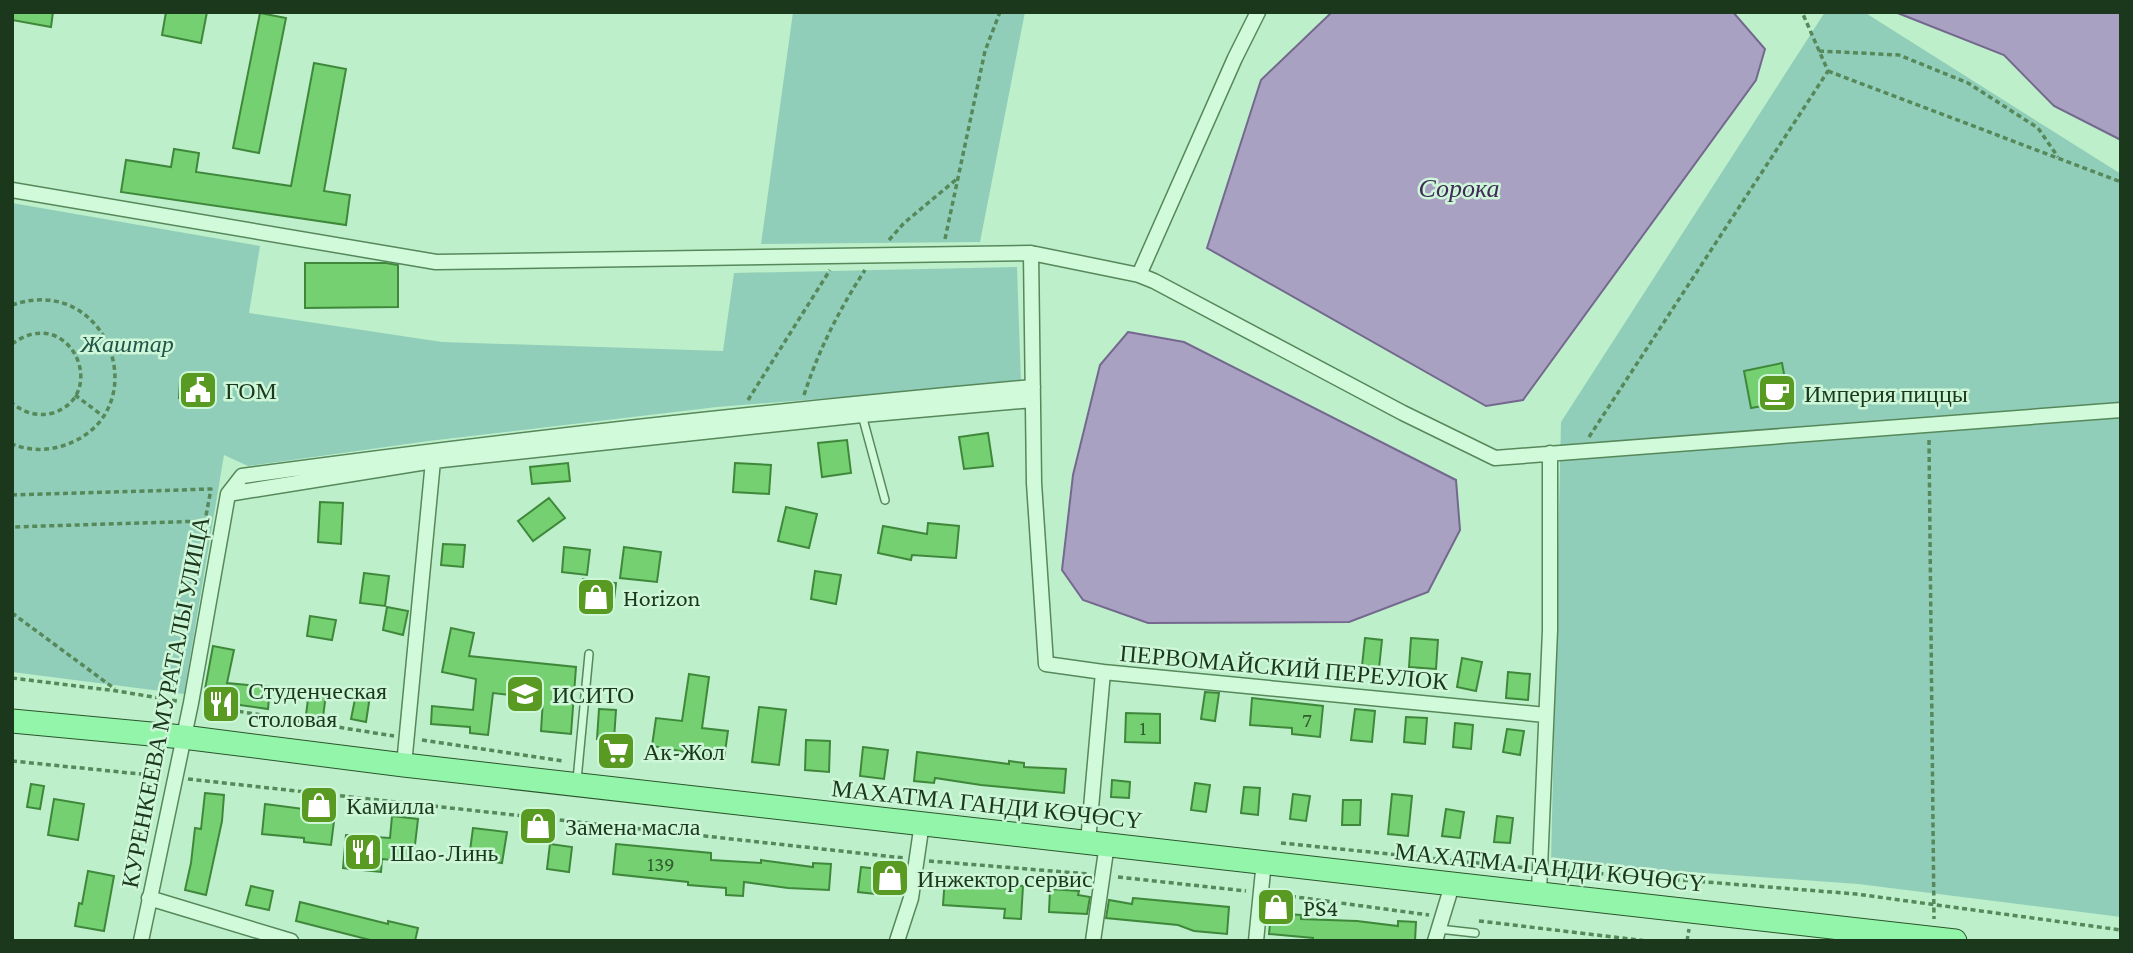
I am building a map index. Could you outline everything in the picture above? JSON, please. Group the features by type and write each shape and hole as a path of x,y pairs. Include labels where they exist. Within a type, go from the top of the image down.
{"main road":[{"name":"МАХАТМА ГАНДИ КӨЧӨСҮ","path":"12,721 183,737 404,765 577,774 922,823 1452,882 1540,881 1955,941"}],"street":[{"path":"1139,275 1258,12"},
{"path":"12,190 436,262 1031,253 1139,275 1154,281 1403,413 1495,457 2121,410"},
{"path":"1031,253 1034,483 1046,664 1103,672"},
{"path":"737,416 1033,393"},
{"path":"228,494 433,461 862,415 1033,393"},
{"name":"КУРЕНКЕЕВА МУРАТАЛЫ УЛИЦА","path":"141,941 183,737 228,494 242,475 432,450 737,416"},
{"path":"1540,881 1550,630 1550,453"},
{"path":"404,765 433,461"},
{"name":"ПЕРВОМАЙСКИЙ ПЕРЕУЛОК","path":"1093,941 1103,672 1546,715"},
{"path":"897,941 911,898 922,823"},
{"path":"1256,941 1264,861"},
{"path":"1437,935 1452,882"},
{"path":"149,898 291,941"}],"lane":[{"path":"862,415 886,500"},
{"path":"577,774 589,654"},
{"path":"1437,935 1475,933"}],"path":[{"path":"942,254 985,51 1000,12"},
{"path":"1802,12 1828,71 2121,182"},
{"path":"1819,51 1899,55 1968,83 2038,128 2059,159"},
{"path":"1580,450 1828,71"},
{"path":"800,410 814,363 840,309 876,256 904,223 958,178"},
{"path":"737,416 771,367 838,256"},
{"path":"12,305 36,299 76,308 106,337 115,363 114,391 103,416 83,436 58,447 31,449 12,444"},
{"path":"12,344 31,334 52,334 62,339 76,354 80,364 79,386 75,395 60,410 50,414 29,413 12,404"},
{"path":"75,395 103,416"},
{"path":"1929,424 1935,905 1932,939"},
{"path":"12,495 211,489 205,522 12,527"},
{"path":"12,613 117,691"},
{"path":"12,678 179,701"},
{"path":"201,705 407,738 577,774"},
{"path":"12,761 163,777"},
{"path":"1281,843 1540,881 1856,894 2121,930"}],"green space":[{"path":"793,12 1025,12 980,242 761,244"},
{"path":"1825,12 1864,12 2121,174 2121,917 1858,884 1551,862 1561,422"},
{"name":"Жаштар","path":"12,203 260,246 249,313 442,342 723,351 734,273 1017,267 1021,383 717,407 429,441 248,466 224,455 184,694 12,672"}],"water":[{"name":"Сорока","path":"1332,12 1733,12 1765,49 1756,80 1523,400 1486,406 1207,248 1261,80"},
{"path":"1895,12 2121,12 2121,140 2054,106 2004,55"},
{"path":"1128,332 1184,342 1456,480 1460,530 1428,592 1349,622 1148,623 1083,600 1062,570 1073,475 1100,365"}],"building":[{"path":"12,12 53,12 51,27 12,20"},
{"path":"166,12 207,12 201,43 162,35"},
{"path":"260,13 286,18 259,153 233,148"},
{"path":"314,63 346,69 324,191 350,195 346,225 121,192 126,160 171,167 174,149 199,153 196,172 291,186"},
{"path":"305,263 398,265 398,307 305,308"},
{"path":"1782,363 1789,401 1751,408 1744,371"},
{"path":"180,381 212,385 210,401 179,398"},
{"path":"988,433 993,466 964,469 959,437"},
{"path":"847,440 851,473 822,477 818,443"},
{"path":"568,463 570,481 532,484 530,467"},
{"path":"735,463 771,465 769,494 733,492"},
{"path":"549,498 565,518 533,541 518,521"},
{"path":"320,502 343,503 341,544 318,542"},
{"path":"786,507 817,514 809,548 778,541"},
{"path":"928,523 959,526 956,558 912,555 911,560 878,553 883,526 927,534"},
{"path":"443,544 465,545 463,567 441,565"},
{"path":"564,547 590,550 587,575 562,572"},
{"path":"624,547 661,552 657,582 620,578"},
{"path":"815,571 841,575 836,604 811,599"},
{"path":"364,573 389,576 385,606 360,603"},
{"path":"583,579 616,583 613,608 579,604"},
{"path":"387,607 408,611 403,635 383,630"},
{"path":"310,616 336,620 332,640 307,636"},
{"path":"451,628 474,633 469,656 576,667 571,734 541,731 543,699 493,693 488,735 470,733 470,727 431,724 432,706 473,710 476,679 442,672"},
{"path":"1365,638 1382,640 1379,668 1362,666"},
{"path":"1411,638 1438,640 1436,669 1409,667"},
{"path":"213,646 234,650 227,683 270,687 268,709 203,700"},
{"path":"1462,658 1482,662 1476,691 1457,687"},
{"path":"1508,672 1530,674 1528,700 1506,698"},
{"path":"689,674 709,677 702,728 728,731 724,759 652,746 656,718 682,721"},
{"path":"309,691 326,694 323,717 306,715"},
{"path":"1205,692 1219,693 1215,721 1201,719"},
{"path":"356,694 370,696 366,722 351,719"},
{"path":"1252,698 1323,706 1320,737 1292,734 1292,728 1250,725"},
{"path":"759,707 786,710 779,765 752,762"},
{"path":"599,709 616,710 614,739 597,739"},
{"path":"1355,709 1375,711 1372,742 1351,740"},
{"path":"1126,713 1160,714 1160,743 1125,742"},
{"path":"1406,717 1427,718 1425,744 1404,742"},
{"path":"1455,723 1473,725 1471,749 1453,747"},
{"path":"1507,729 1524,731 1520,755 1503,752"},
{"path":"806,740 830,741 829,772 805,770"},
{"path":"863,747 888,750 884,779 860,776"},
{"path":"917,752 1009,764 1009,761 1024,763 1024,767 1066,769 1064,793 935,778 934,783 914,781"},
{"path":"1112,780 1130,782 1129,798 1111,797"},
{"path":"1195,783 1210,785 1206,812 1191,810"},
{"path":"31,784 44,786 40,809 27,807"},
{"path":"1244,787 1260,788 1258,815 1241,813"},
{"path":"205,793 224,795 222,821 206,895 185,890 195,828 201,829"},
{"path":"1293,794 1310,796 1306,821 1290,819"},
{"path":"1392,794 1412,796 1408,836 1388,834"},
{"path":"54,799 84,804 78,840 48,835"},
{"path":"1343,800 1361,800 1360,825 1342,825"},
{"path":"265,804 335,813 331,845 304,842 304,838 262,834"},
{"path":"1446,809 1464,812 1460,838 1442,836"},
{"path":"392,816 418,819 413,862 382,859 381,872 343,868 346,835 390,838"},
{"path":"1497,816 1513,818 1510,843 1494,842"},
{"path":"473,828 507,832 502,863 469,858"},
{"path":"550,844 572,847 569,872 547,869"},
{"path":"616,844 711,853 711,860 761,863 761,860 813,867 813,863 831,864 829,890 744,882 743,896 726,895 726,888 613,874"},
{"path":"861,867 878,869 875,894 858,892"},
{"path":"88,871 114,876 104,931 75,926"},
{"path":"945,877 990,879 989,884 1023,886 1021,919 1004,918 1005,909 943,905"},
{"path":"251,886 273,891 269,910 246,905"},
{"path":"1050,889 1079,891 1078,895 1090,897 1087,914 1049,912"},
{"path":"1133,898 1229,907 1227,934 1194,931 1178,925 1106,918 1109,900 1132,904"},
{"path":"300,902 388,924 388,921 418,928 415,941 374,941 296,921"},
{"path":"1271,913 1301,915 1301,919 1398,926 1398,921 1416,922 1415,941 1313,941 1313,938 1269,934"}],"place":[{"name":"ГОМ","path":"198,390"},
{"name":"Империя пиццы","path":"1777,393"},
{"name":"Horizon","path":"596,597"},
{"name":"ИСИТО","path":"525,694"},
{"name":"Студенческая столовая","path":"221,704"},
{"name":"Ак-Жол","path":"616,751"},
{"name":"Камилла","path":"319,805"},
{"name":"Замена масла","path":"538,826"},
{"name":"Шао-Линь","path":"363,852"},
{"name":"Инжектор сервис","path":"890,878"},
{"name":"PS4","path":"1276,907"}]}
